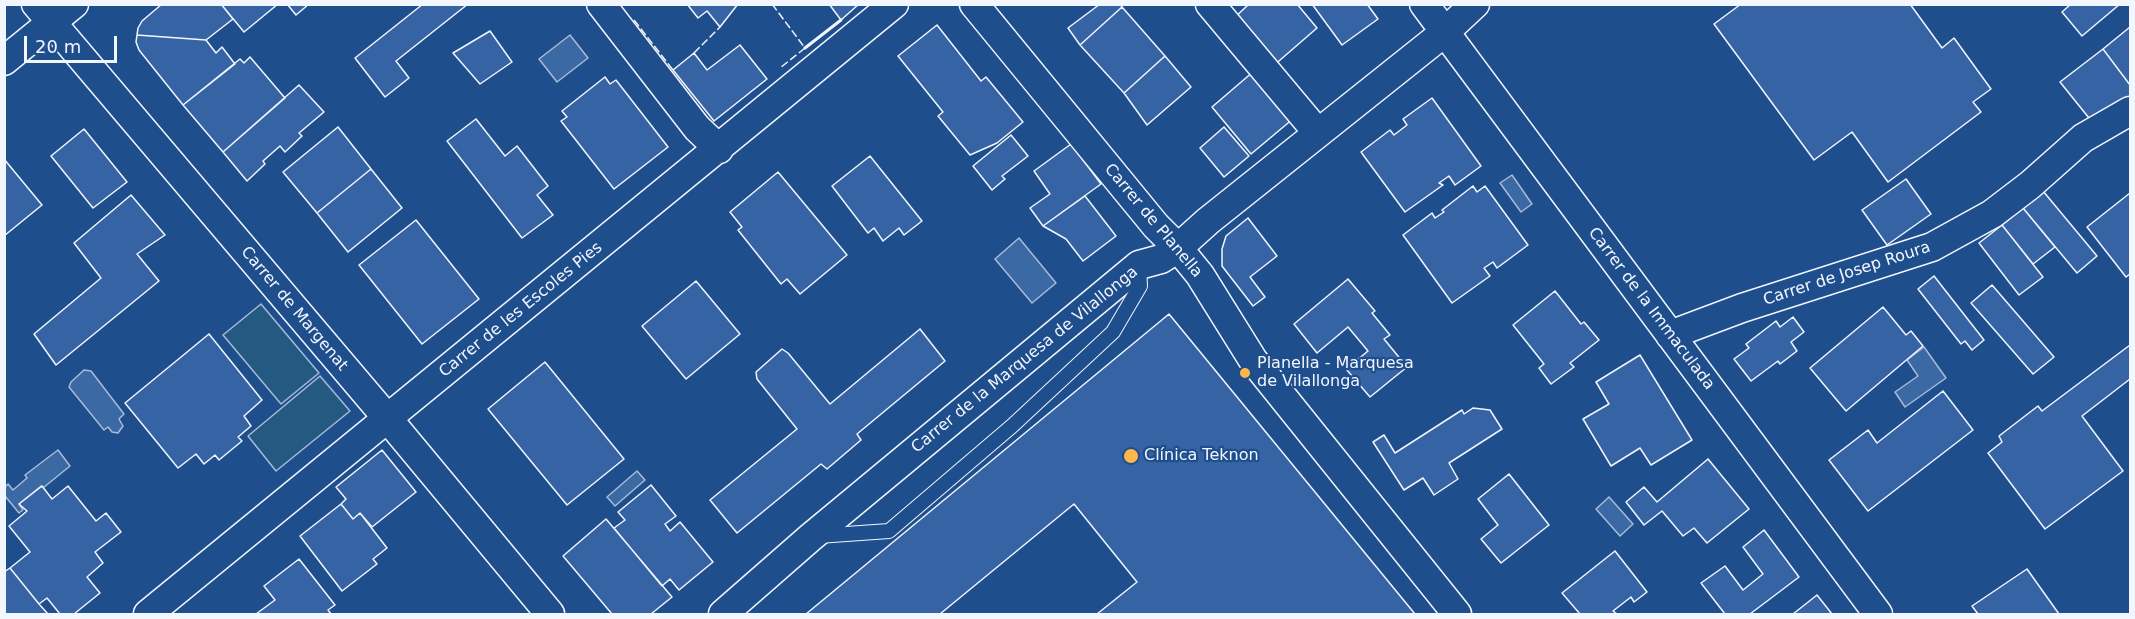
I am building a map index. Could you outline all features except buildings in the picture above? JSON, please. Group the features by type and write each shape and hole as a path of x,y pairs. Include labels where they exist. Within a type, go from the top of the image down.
{"street":[{"path":"4,61 44,14 74,4"},
{"path":"601,4 697,128 719,149"},
{"name":"Carrer de les Escoles Pies","path":"148,615 894,4"},
{"name":"Carrer de Planella","path":"974,4 1156,226 1200,275 1253,360 1457,615"},
{"path":"1210,4 1318,134"},
{"name":"Carrer de la Immaculada","path":"1424,4 1878,615"},
{"name":"Carrer de la Marquesa de Vilallonga","path":"723,615 811,537 1139,265 1161,258 1178,248 1208,221 1445,32 1475,4"},
{"name":"Carrer de Margenat","path":"44,14 388,419 550,615"},
{"name":"Carrer de Josep Roura","path":"1670,335 1742,308 1932,247 1992,214 2030,185 2083,138 2130,111"}],"lane":[{"path":"811,537 889,531 1012,426 1113,332 1140,286 1139,265"}],"shaded area":[{"path":"570,35 588,58 557,82 539,59"},
{"path":"1512,175 1532,204 1521,212 1500,183"},
{"path":"1019,238 1056,283 1032,303 995,259"},
{"path":"261,304 319,373 281,404 223,335"},
{"path":"1924,347 1946,378 1905,407 1895,392 1918,376 1907,360"},
{"path":"84,370 91,371 124,414 119,419 123,426 118,433 112,432 108,427 104,430 69,387 71,382"},
{"path":"320,376 350,411 276,471 248,436"},
{"path":"58,450 70,466 19,504 23,510 19,513 5,496 5,487 8,484 13,490 27,478 25,475"},
{"path":"637,471 645,480 615,506 607,497"},
{"path":"1609,497 1633,524 1620,536 1596,509"}],"fence":[{"path":"772,4 805,48 780,68"},
{"path":"634,20 673,70"},
{"path":"694,53 720,27"}],"wall":[{"path":"805,48 841,20"}],"place":[{"name":"Planella - Marquesa de Vilallonga","path":"1245,373"},
{"name":"Clínica Teknon","path":"1131,456"}]}
